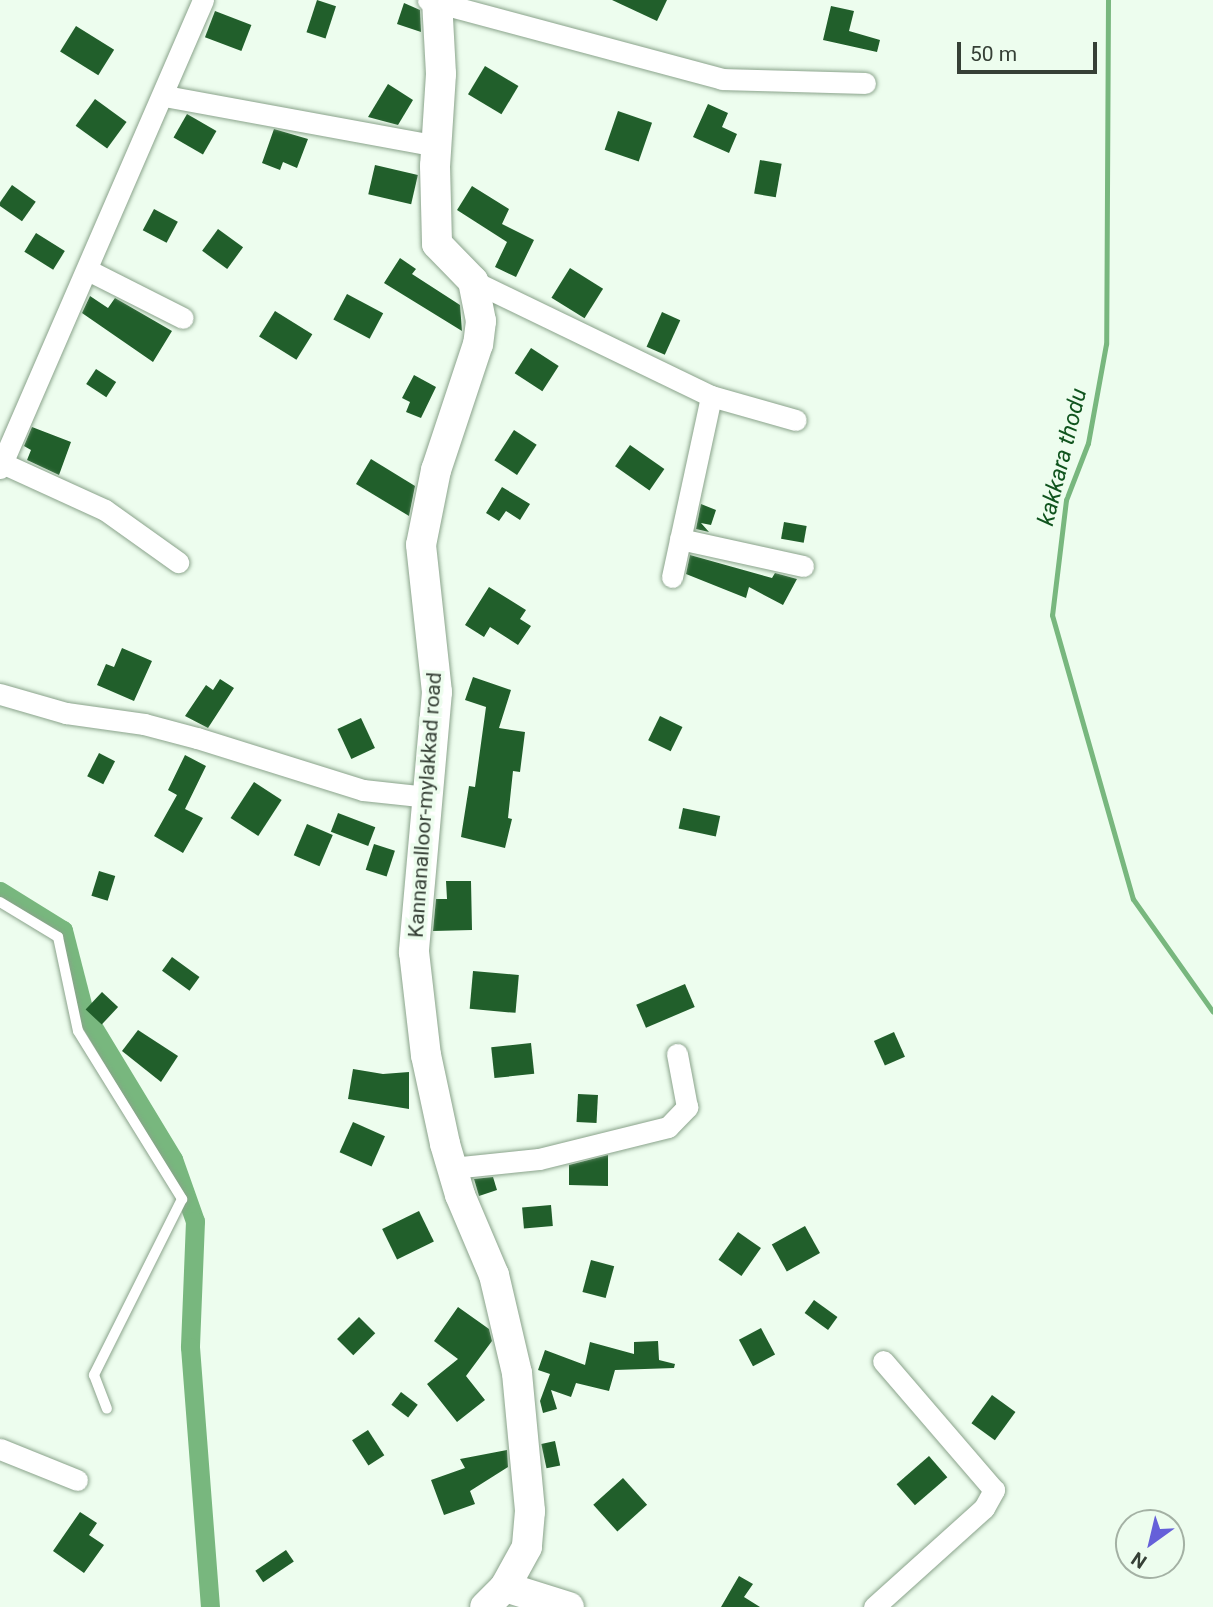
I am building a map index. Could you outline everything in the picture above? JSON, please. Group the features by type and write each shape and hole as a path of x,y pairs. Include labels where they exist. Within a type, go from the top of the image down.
{"main road":[{"path":"434,1 438,146 437,244 473,281"},
{"name":"Kannanalloor-mylakkad road","path":"473,281 481,321 478,344 436,470 421,545 422,586 436,660 414,952 426,1055 452,1168 494,1275 517,1373 530,1511 527,1547 496,1597"},
{"path":"496,1597 569,1607"}],"street":[{"path":"178,562 105,510 1,465 165,96 203,0"},
{"path":"434,1 722,79 865,83"},
{"path":"165,96 438,146"},
{"path":"88,270 183,318"},
{"path":"473,281 711,396 796,420"},
{"path":"672,577 711,396"},
{"path":"680,539 803,566"},
{"path":"0,694 65,713 144,724 197,738 363,790 427,797"},
{"path":"452,1168 539,1159 668,1127 687,1107 677,1054"},
{"path":"874,1607 984,1508 994,1490 883,1362"},
{"path":"0,1449 77,1480"}],"lane":[{"path":"0,902 58,937 78,1031 181,1199 94,1375 107,1409"}],"building":[{"path":"317,0 336,6 326,39 306,32"},
{"path":"612,0 667,0 657,21"},
{"path":"404,3 420,10 421,32 397,24"},
{"path":"831,6 854,11 849,31 880,40 877,52 823,40"},
{"path":"215,11 251,25 241,51 205,37"},
{"path":"76,26 114,50 98,75 60,51"},
{"path":"485,66 518,86 501,114 468,94"},
{"path":"388,84 413,100 398,125 368,117"},
{"path":"95,99 127,122 107,149 76,126"},
{"path":"708,104 728,113 722,127 737,134 729,153 693,137"},
{"path":"618,111 652,123 639,161 605,150"},
{"path":"187,114 216,131 203,154 174,137"},
{"path":"274,129 308,139 297,168 283,162 280,170 262,163"},
{"path":"760,160 782,164 776,197 754,193"},
{"path":"375,165 418,175 411,204 368,194"},
{"path":"12,185 36,202 22,221 0,206"},
{"path":"472,186 509,209 502,224 534,240 516,277 495,267 507,242 457,210"},
{"path":"154,209 178,222 167,243 143,230"},
{"path":"218,229 243,247 227,269 202,251"},
{"path":"36,233 65,251 53,270 24,252"},
{"path":"400,258 416,269 412,274 460,305 462,331 384,283"},
{"path":"570,268 603,289 585,318 551,298"},
{"path":"347,294 383,313 370,339 333,320"},
{"path":"90,296 108,308 115,298 172,331 153,362 82,313"},
{"path":"275,311 312,334 296,360 259,336"},
{"path":"662,312 680,320 665,355 647,347"},
{"path":"531,348 559,366 542,391 515,373"},
{"path":"96,369 116,382 106,397 86,384"},
{"path":"414,375 436,387 421,418 406,412 410,402 402,398"},
{"path":"32,427 71,442 59,475 27,460 31,450 24,446"},
{"path":"514,430 537,445 517,475 494,460"},
{"path":"630,445 664,469 649,490 615,466"},
{"path":"371,459 415,486 409,516 356,484"},
{"path":"502,487 530,504 520,520 506,511 499,521 486,513"},
{"path":"701,504 716,510 711,525 701,523 709,532 696,529"},
{"path":"784,522 807,526 804,543 781,539"},
{"path":"690,555 772,578 775,573 797,579 783,605 749,587 746,598 686,574"},
{"path":"489,587 526,610 520,619 531,626 518,645 490,627 484,637 465,625"},
{"path":"122,648 152,661 134,701 97,685 106,664 114,667"},
{"path":"473,677 511,690 499,728 525,732 520,772 513,771 508,818 512,819 505,848 461,837 469,786 475,787 486,707 465,700"},
{"path":"220,679 234,688 208,728 185,716 206,685 213,690"},
{"path":"660,716 682,727 671,751 648,740"},
{"path":"361,718 375,748 351,759 337,729"},
{"path":"99,753 115,761 103,784 87,776"},
{"path":"185,755 206,766 185,809 203,818 183,853 154,836 177,795 168,790"},
{"path":"254,782 282,800 258,836 231,818"},
{"path":"683,808 720,816 716,836 679,829"},
{"path":"338,813 375,827 368,846 331,832"},
{"path":"307,824 333,835 319,866 294,855"},
{"path":"374,844 395,851 387,876 366,870"},
{"path":"99,871 115,876 108,901 91,896"},
{"path":"446,881 471,881 472,930 433,931 436,899 447,899"},
{"path":"172,957 200,977 190,991 162,971"},
{"path":"473,971 519,975 516,1013 470,1009"},
{"path":"685,984 695,1007 646,1028 636,1005"},
{"path":"102,992 118,1007 102,1025 86,1010"},
{"path":"138,1030 178,1056 161,1082 122,1051"},
{"path":"894,1032 905,1057 885,1066 874,1041"},
{"path":"531,1043 534,1074 494,1078 491,1047"},
{"path":"353,1069 383,1074 409,1072 409,1109 348,1099"},
{"path":"578,1094 598,1095 597,1123 577,1122"},
{"path":"353,1122 385,1136 372,1166 340,1152"},
{"path":"608,1155 608,1186 569,1185 569,1165"},
{"path":"493,1177 497,1190 479,1196 474,1179"},
{"path":"551,1205 553,1226 524,1228 522,1208"},
{"path":"419,1211 434,1242 397,1260 382,1229"},
{"path":"805,1226 820,1253 787,1272 772,1244"},
{"path":"738,1232 761,1248 741,1276 718,1260"},
{"path":"591,1260 614,1266 606,1298 582,1292"},
{"path":"814,1300 837,1317 828,1330 805,1313"},
{"path":"458,1307 489,1329 492,1341 466,1376 485,1400 457,1422 427,1384 458,1359 434,1341"},
{"path":"359,1317 375,1333 353,1355 337,1339"},
{"path":"761,1328 775,1354 753,1366 739,1340"},
{"path":"658,1341 659,1360 675,1364 674,1368 615,1370 609,1391 576,1383 571,1397 551,1390 557,1409 543,1413 540,1401 550,1374 538,1370 545,1350 585,1365 590,1342 634,1354 634,1342"},
{"path":"401,1392 418,1405 408,1417 391,1405"},
{"path":"992,1395 1015,1412 995,1440 971,1423"},
{"path":"368,1430 384,1455 368,1466 352,1440"},
{"path":"555,1441 560,1465 547,1468 541,1444"},
{"path":"507,1450 508,1467 470,1491 475,1504 444,1515 431,1480 465,1468 460,1459"},
{"path":"929,1456 947,1477 915,1505 897,1484"},
{"path":"623,1478 647,1505 617,1532 593,1505"},
{"path":"80,1512 97,1523 89,1535 104,1545 84,1573 53,1551"},
{"path":"286,1550 294,1562 263,1582 255,1571"},
{"path":"739,1576 753,1584 744,1597 760,1607 721,1607"}],"waterway":[{"name":"kakkara thodu","path":"1108,0 1106,344 1088,443 1066,500 1052,615 1133,899 1213,1012"},
{"path":"0,891 63,930 84,1012 173,1159 195,1221 190,1347 210,1607"}]}
